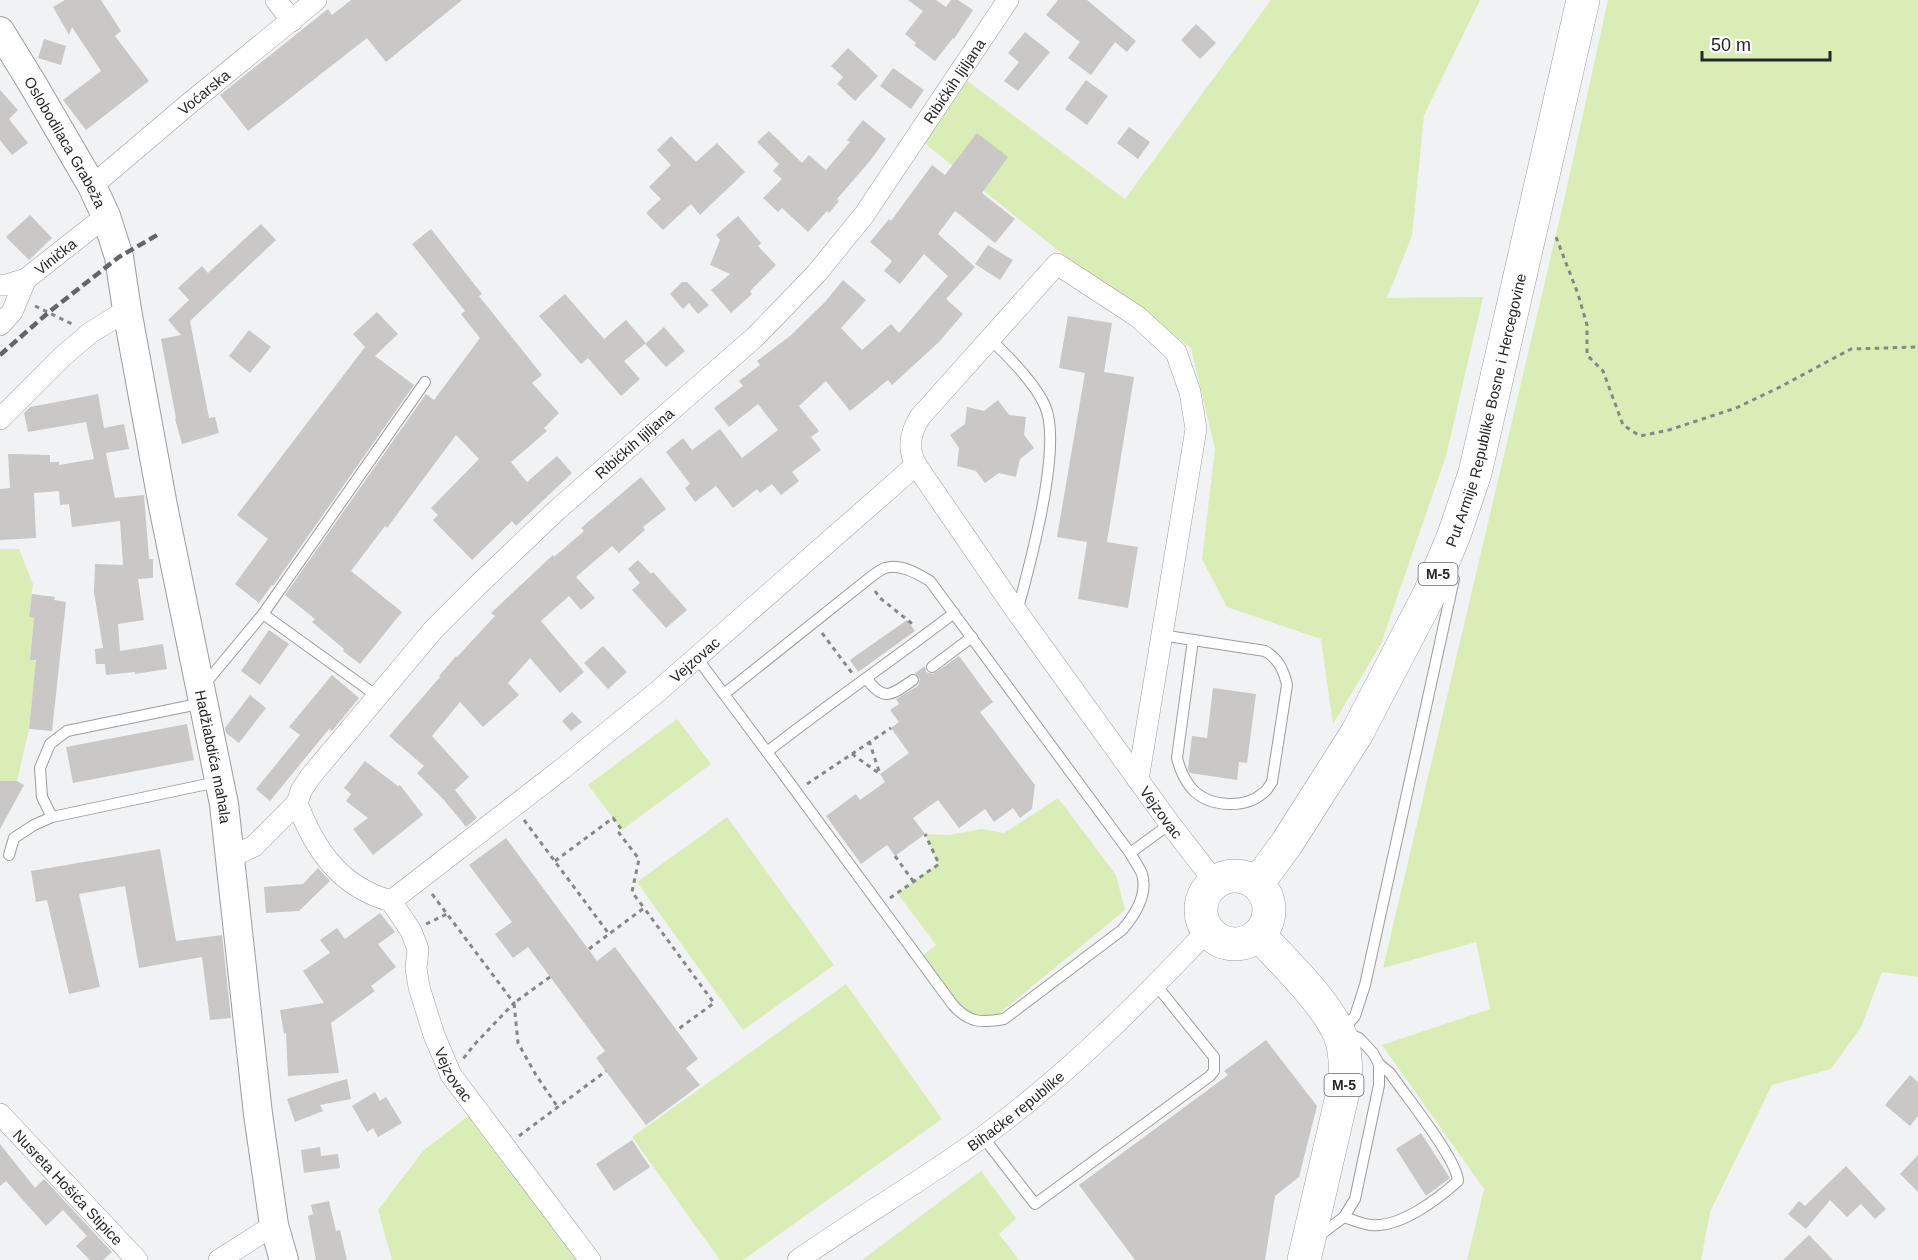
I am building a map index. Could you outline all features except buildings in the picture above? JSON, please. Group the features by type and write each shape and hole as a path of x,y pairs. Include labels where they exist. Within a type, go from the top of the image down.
{"main road":[{"name":"Put Armije Republike Bosne i Hercegovine","path":"1257,884 1304,818 1357,733 1429,595 1450,545 1475,473 1583,0"},
{"path":"1225,877 1247,878 1257,884 1265,892 1269,903 1266,926 1259,935 1238,944 1227,943 1216,938 1203,921 1201,911 1202,900 1207,890 1215,882 1225,877"},
{"name":"M-5","path":"1259,935 1317,1000 1340,1033 1345,1052 1346,1079 1306,1252"}],"street":[{"path":"276,0 292,21"},
{"name":"Voćarska","path":"92,186 316,0"},
{"name":"Ribićkih ljiljana","path":"231,857 255,846 297,803 310,777 377,696 434,629 477,586 557,510 755,337 816,274 864,214 1008,0"},
{"name":"Oslobodilaca Grabeža","path":"0,31 33,83 92,186 106,216 119,257"},
{"name":"Vinička","path":"0,285 22,288 106,216"},
{"name":"Hadžiabdića mahala","path":"119,257 163,506 219,782 231,857 258,1114 274,1225 284,1260"},
{"path":"916,465 910,454 910,440 920,417 1057,264 1138,317 1176,352 1190,392 1196,429 1138,780"},
{"path":"0,325 12,312 22,288"},
{"path":"0,420 63,356 90,333 127,310"},
{"name":"Vejzovac","path":"590,1260 452,1075 434,1035 419,987 416,968 418,949 411,931 391,901 656,693 916,465 1017,612 1170,824 1215,882"},
{"path":"297,803 305,825 334,868 350,883 372,896 391,901"},
{"name":"Bihaćke republike","path":"798,1260 983,1137 1052,1082 1156,985 1208,930"},
{"name":"Nusreta Hošića Stipice","path":"0,1114 137,1260"},
{"path":"219,1260 274,1225"}],"lane":[{"path":"990,339 1017,365 1045,405 1050,423 1049,460 1036,542 1017,612"},
{"path":"52,817 42,797 40,768 50,744 67,731 201,696 263,614 424,382"},
{"path":"697,658 962,1015 975,1021 989,1022 1004,1019 1122,930 1133,917 1139,903 1142,875 1130,853 930,581 916,573 899,567 885,568 866,580 724,694"},
{"path":"1340,1033 1355,1016 1365,986 1454,579"},
{"path":"767,752 954,613"},
{"path":"263,614 377,696"},
{"path":"1161,635 1264,651 1273,656 1285,675 1287,685 1272,782 1264,793 1243,803 1226,804 1210,801 1191,788 1181,772 1177,758 1193,640"},
{"path":"932,667 972,637"},
{"path":"864,681 878,692 894,694 913,680"},
{"path":"9,855 14,838 52,817 219,782"},
{"path":"1130,853 1170,824"},
{"path":"983,1137 1035,1204 1210,1076 1214,1071 1214,1057 1156,985"},
{"path":"1340,1033 1348,1033 1359,1038 1373,1053 1379,1064 1390,1073 1450,1158 1458,1175 1458,1181 1447,1191 1401,1221 1385,1225 1371,1225 1344,1217"},
{"path":"1306,1252 1344,1217 1354,1199 1379,1085 1379,1064"}],"path":[{"path":"1532,227 1554,231 1587,325 1587,355 1603,372 1623,425 1641,436 1669,430 1736,408 1851,349 1918,348"},
{"path":"22,288 90,333"},
{"path":"866,580 880,598 926,635"},
{"path":"814,622 864,681"},
{"path":"796,792 891,728"},
{"path":"851,754 879,774 869,741"},
{"path":"514,806 609,934"},
{"path":"555,861 613,818 622,830 619,833 639,859 632,892 714,1004 676,1030"},
{"path":"880,907 939,864 925,834"},
{"path":"895,856 913,882"},
{"path":"420,878 514,1003 518,1043 557,1106"},
{"path":"589,949 644,909"},
{"path":"474,1045 514,1003 550,977"},
{"path":"506,1147 606,1071"}],"green space":[{"path":"1271,0 1480,0 1424,115 1412,236 1387,298 1483,297 1446,456 1381,644 1333,724 1321,639 1227,607 1202,559 1215,449 1191,348 1065,256 923,142 961,76 1125,199"},
{"path":"1608,0 1918,0 1918,977 1882,972 1861,1027 1831,1069 1772,1085 1710,1212 1701,1260 1467,1260 1484,1189 1382,1045 1490,1009 1476,942 1383,968 1563,205"},
{"path":"0,549 19,549 33,584 29,617 34,618 30,659 36,661 29,729 17,781 0,781"},
{"path":"677,719 711,764 622,830 588,785"},
{"path":"1058,798 1116,875 1125,910 989,1022 975,1021 918,959 936,945 897,893 938,864 925,834 949,835 981,829 1004,833"},
{"path":"727,817 834,965 743,1030 637,882"},
{"path":"846,984 942,1119 743,1260 720,1260 632,1137"},
{"path":"481,1106 591,1260 392,1260 378,1210 423,1151"},
{"path":"981,1171 1016,1218 999,1234 1019,1260 862,1260"}],"railway":[{"path":"0,355 49,312 119,257 159,234"}]}
